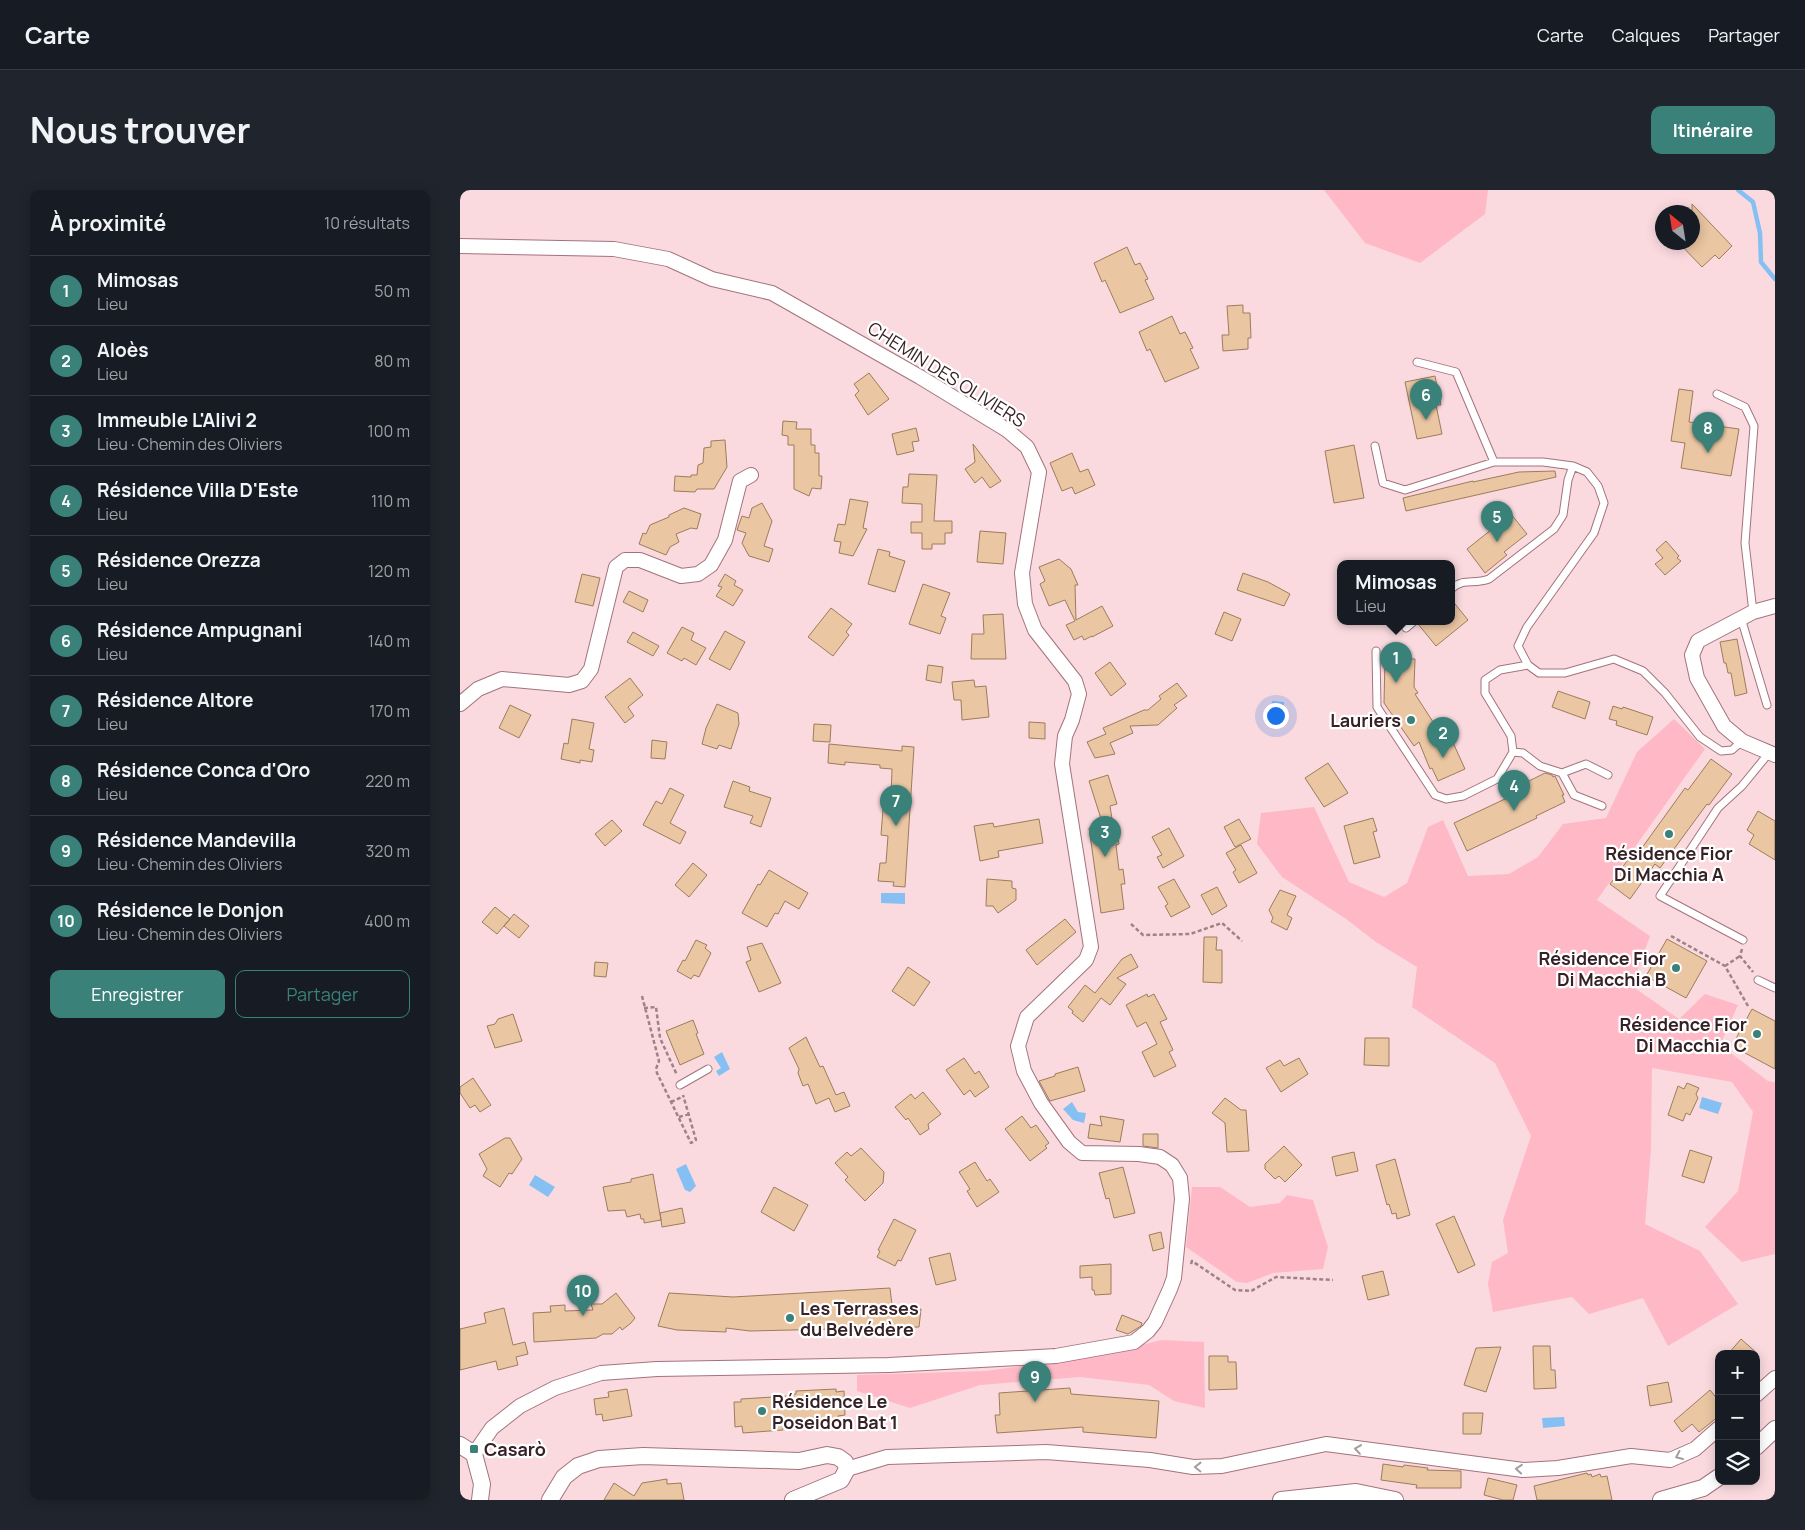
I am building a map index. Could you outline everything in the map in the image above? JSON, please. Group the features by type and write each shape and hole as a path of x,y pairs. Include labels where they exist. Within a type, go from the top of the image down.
{"street":[{"name":"CHEMIN DES OLIVIERS","path":"460,246 614,249 668,258 712,279 772,293 920,377 1007,430 1027,446 1039,472 1022,573 1025,604 1035,630 1075,681 1079,694 1072,720 1065,736 1062,764 1092,947 1086,960 1027,1017 1018,1046 1024,1071 1041,1102 1069,1142 1082,1153 1160,1157 1172,1164 1180,1178 1182,1199 1174,1278 1170,1290 1155,1322 1148,1331 1134,1342 1046,1356 889,1366 657,1369 601,1373 555,1388 520,1406 492,1428 474,1454"},
{"path":"460,704 478,689 502,679 569,685 582,681 591,670 616,566 625,560 640,560 681,576 698,574 711,565 725,540 740,481 751,475"},
{"path":"1772,754 1742,741 1724,726 1697,678 1692,655 1698,641 1747,615 1775,606"},
{"path":"1760,1391 1775,1378"},
{"path":"1760,1443 1775,1429"},
{"path":"793,1500 841,1480 847,1470 887,1457 1046,1452 1150,1460 1193,1467 1222,1466 1326,1444 1523,1470 1558,1468 1631,1456 1670,1460 1695,1449 1715,1432"},
{"path":"460,1445 474,1454 482,1484 480,1500"},
{"path":"550,1500 564,1477 578,1466 599,1459 643,1456 799,1461 827,1455 838,1457 845,1462 847,1470"},
{"path":"1661,1500 1704,1488 1715,1480"},
{"path":"1281,1500 1356,1492 1395,1500"}],"lane":[{"path":"1417,362 1456,372 1494,462"},
{"path":"1717,394 1745,407 1754,426 1745,543 1747,615 1767,706"},
{"path":"1375,446 1383,483 1405,490 1494,462 1543,462 1573,466 1587,472 1598,486 1604,503 1594,533 1526,627 1518,646 1528,665 1539,674 1565,673 1614,659 1643,671 1665,693 1700,737 1721,751 1732,750 1742,741"},
{"path":"1455,586 1459,582 1470,580 1479,583 1489,580 1554,529 1563,515 1568,480 1573,466"},
{"path":"1406,628 1410,625"},
{"path":"1376,651 1377,707 1435,795 1446,799 1463,796 1497,779 1513,752 1511,736 1485,693 1485,680 1500,670 1528,665"},
{"path":"1513,752 1523,753 1540,766 1562,773 1586,764 1608,775"},
{"path":"1744,940 1660,896 1718,808 1772,754"},
{"path":"1562,773 1574,795 1602,806"},
{"path":"1758,980 1775,988"},
{"path":"680,1086 708,1069"}],"path":[{"path":"1132,924 1143,936 1190,934 1222,924 1242,941"},
{"path":"1671,936 1725,966 1748,1006"},
{"path":"1725,966 1740,956 1744,940"},
{"path":"1740,956 1758,980"},
{"path":"642,996 644,1008 659,1061 656,1070 689,1142 694,1142 696,1140 684,1096 673,1064 660,1038 656,1007 644,1008"},
{"path":"650,1028 658,1025"},
{"path":"671,1102 684,1096"},
{"path":"678,1118 689,1114"},
{"path":"684,1129 692,1125"},
{"path":"1174,1278 1182,1279 1192,1261 1235,1290 1251,1291 1276,1277 1333,1280"}],"shaded area":[{"path":"1324,190 1488,190 1485,214 1420,263 1365,243"},
{"path":"1674,719 1705,749 1597,900 1650,936 1632,986 1679,1019 1705,994 1738,1005 1720,1045 1768,1081 1775,1082 1775,1254 1742,1262 1705,1227 1738,1191 1753,1112 1732,1082 1652,1068 1651,1149 1645,1224 1700,1251 1738,1304 1668,1346 1643,1298 1589,1314 1572,1297 1493,1312 1488,1284 1492,1262 1508,1253 1503,1220 1531,1136 1495,1063 1412,1007 1417,967 1376,942 1346,919 1282,877 1257,844 1261,813 1314,807 1349,882 1384,897 1407,883 1428,827 1443,820 1468,876 1509,874 1538,857 1563,824 1606,818 1637,752"},
{"path":"1192,1187 1220,1187 1250,1207 1280,1203 1287,1195 1313,1200 1328,1247 1323,1269 1273,1273 1247,1283 1237,1282 1186,1247"},
{"path":"1161,1340 1204,1342 1205,1408 1174,1401 1149,1385 1080,1377 980,1385 910,1408 857,1391 857,1375 986,1371 1105,1354"}],"water":[{"path":"1272,701 1284,702 1282,728 1270,727"},
{"path":"881,893 905,893 905,904 881,903"},
{"path":"722,1052 730,1069 719,1076 716,1071 721,1068 714,1057"},
{"path":"1702,1097 1722,1103 1718,1114 1699,1108"},
{"path":"1072,1102 1078,1112 1086,1113 1084,1123 1073,1120 1063,1109"},
{"path":"686,1164 696,1186 690,1192 685,1190 676,1169"},
{"path":"535,1175 555,1187 548,1197 529,1185"},
{"path":"1564,1417 1565,1426 1543,1428 1542,1418"}],"building":[{"path":"1700,212 1732,246 1719,259 1715,255 1702,267 1686,250 1700,250"},
{"path":"1127,247 1135,265 1140,263 1148,279 1145,280 1154,299 1120,313 1105,280 1102,282 1094,263"},
{"path":"1243,305 1243,313 1250,313 1251,338 1248,338 1248,349 1223,351 1222,335 1229,335 1227,306"},
{"path":"1172,316 1180,334 1185,332 1193,348 1190,349 1199,368 1165,382 1150,349 1147,351 1139,332"},
{"path":"869,373 889,399 868,415 855,395 859,391 854,384"},
{"path":"1435,376 1441,405 1436,405 1442,434 1417,439 1405,382"},
{"path":"1679,389 1693,391 1689,422 1739,429 1731,476 1681,468 1685,443 1671,441"},
{"path":"783,421 797,422 796,429 811,429 811,445 815,445 815,453 819,453 819,476 822,476 821,489 812,488 809,496 794,489 794,445 788,445 788,436 782,435"},
{"path":"916,428 919,441 912,442 914,451 897,455 892,434"},
{"path":"725,440 727,467 714,489 697,489 695,492 674,491 675,476 691,477 691,475 697,475 698,465 703,463 704,448 711,447 711,441"},
{"path":"973,444 1001,481 990,488 982,477 975,483 965,469 975,462"},
{"path":"1354,445 1364,498 1334,503 1325,451"},
{"path":"1072,453 1080,472 1088,469 1095,485 1075,494 1072,487 1062,491 1050,463"},
{"path":"1555,471 1556,477 1406,511 1403,498 1519,472"},
{"path":"909,474 937,475 934,521 952,521 952,533 945,533 945,544 932,544 932,549 922,549 922,533 911,533 911,522 922,522 922,504 902,503 903,487 908,487"},
{"path":"850,499 868,502 863,528 867,529 853,556 839,553 841,542 834,541 838,524 845,525"},
{"path":"762,503 772,521 764,546 773,549 769,562 749,556 742,543 746,533 737,530 742,516 749,518 752,508"},
{"path":"684,508 701,514 697,529 691,528 676,534 679,542 670,547 666,555 639,544 643,533 646,534 650,525"},
{"path":"1511,514 1527,534 1504,552 1507,555 1485,573 1467,549"},
{"path":"980,531 1006,533 1003,564 977,562"},
{"path":"1666,541 1681,561 1665,575 1655,564 1663,558 1656,550"},
{"path":"878,549 890,552 889,556 905,561 895,592 868,584"},
{"path":"1059,559 1071,569 1078,585 1075,585 1076,620 1102,606 1113,626 1084,640 1082,636 1074,640 1066,625 1075,621 1065,600 1049,606 1040,584 1045,581 1039,567"},
{"path":"1243,573 1268,582 1290,594 1284,606 1237,590"},
{"path":"582,574 600,578 593,606 575,602"},
{"path":"725,574 736,581 734,585 743,590 733,606 716,596 722,587 718,586"},
{"path":"923,584 950,593 941,616 946,618 940,634 909,624"},
{"path":"629,591 648,600 643,612 623,602"},
{"path":"1455,604 1468,620 1436,646 1419,625 1455,625"},
{"path":"831,608 852,624 846,632 849,635 833,656 808,637"},
{"path":"1224,612 1241,619 1232,641 1215,634"},
{"path":"1003,614 1006,659 971,659 972,634 984,634 983,615"},
{"path":"682,627 694,633 691,640 706,648 696,665 684,658 682,661 667,653"},
{"path":"725,631 745,642 730,670 709,659"},
{"path":"633,632 659,646 653,656 627,642"},
{"path":"1737,639 1747,693 1735,696 1731,673 1728,673 1726,663 1724,663 1720,642"},
{"path":"1385,658 1415,659 1414,687 1418,693 1415,694 1444,739 1450,736 1465,769 1438,781 1432,768 1430,769 1419,742 1414,746 1384,703"},
{"path":"1110,662 1126,684 1111,696 1095,673"},
{"path":"928,665 943,667 941,683 926,680"},
{"path":"630,678 643,695 628,707 634,716 625,723 605,697"},
{"path":"974,680 975,687 986,686 989,717 962,720 961,700 954,700 952,682"},
{"path":"1177,683 1187,696 1174,705 1177,708 1158,725 1130,726 1133,733 1110,743 1115,754 1095,758 1087,742 1106,734 1103,728 1148,710 1161,699 1159,696"},
{"path":"1558,691 1590,702 1585,719 1552,707"},
{"path":"717,704 738,713 739,724 731,749 719,745 717,749 702,744 706,728"},
{"path":"510,705 531,715 519,738 499,728"},
{"path":"1613,706 1622,709 1623,707 1653,717 1647,735 1616,725 1617,721 1609,719"},
{"path":"572,719 594,723 589,749 594,750 592,762 580,760 580,763 561,759 564,743 568,744"},
{"path":"1029,722 1045,723 1045,739 1029,738"},
{"path":"814,724 831,725 830,742 813,741"},
{"path":"652,740 667,742 665,759 651,758"},
{"path":"829,744 902,751 902,746 914,747 905,887 893,886 894,882 878,881 880,863 886,863 888,836 881,835 884,796 891,796 892,769 880,768 880,765 845,762 845,765 828,763"},
{"name":"Résidence Fior Di Macchia A","path":"1711,759 1732,774 1709,805 1707,804 1660,868 1655,864 1630,899 1610,884 1635,850 1639,852 1685,788 1688,790"},
{"path":"1328,763 1348,793 1324,807 1305,778"},
{"path":"1545,773 1553,777 1555,776 1564,795 1562,795 1565,802 1536,816 1537,818 1467,851 1454,823 1524,790 1521,785"},
{"path":"1108,775 1117,804 1110,806 1114,832 1117,831 1119,844 1116,845 1119,870 1123,869 1125,884 1121,884 1124,909 1101,913 1089,828 1103,825 1089,781"},
{"path":"733,781 750,787 749,791 771,798 761,827 750,823 753,816 724,807"},
{"path":"670,788 684,795 670,823 686,832 680,844 643,825 656,801 662,804"},
{"path":"1758,811 1775,821 1775,860 1749,844 1754,835 1747,830"},
{"path":"1373,818 1377,831 1373,832 1380,857 1354,864 1344,826"},
{"path":"1039,819 1043,843 998,851 999,857 980,861 974,826 993,823 994,827"},
{"path":"1239,819 1251,839 1235,847 1224,827"},
{"path":"612,820 622,831 605,846 595,834"},
{"path":"1169,828 1184,856 1163,868 1157,857 1162,855 1152,837"},
{"path":"1241,845 1257,873 1239,883 1233,872 1236,870 1226,853"},
{"path":"693,863 707,875 689,897 675,885"},
{"path":"769,870 808,893 799,909 785,901 778,914 775,913 767,927 742,913 758,884 760,885"},
{"path":"987,879 1012,881 1012,888 1016,889 1016,900 998,913 993,906 986,906"},
{"path":"1174,879 1190,907 1171,917 1165,906 1168,904 1158,887"},
{"path":"1217,887 1227,906 1212,915 1201,895"},
{"path":"1280,890 1296,896 1287,915 1292,918 1287,930 1271,922 1273,918 1269,910"},
{"path":"495,907 510,919 497,934 482,922"},
{"path":"514,914 529,926 519,938 504,926"},
{"path":"1065,919 1076,932 1037,965 1026,950"},
{"path":"1204,937 1217,937 1216,950 1222,950 1222,983 1203,982"},
{"name":"Résidence Fior Di Macchia B","path":"1667,939 1707,961 1686,998 1646,976"},
{"path":"696,940 707,945 705,948 711,953 699,977 694,975 691,979 677,971 683,960 685,961"},
{"path":"762,943 781,983 759,992 746,962 751,960 747,947"},
{"path":"1131,954 1138,967 1117,978 1126,984 1110,1005 1101,998 1083,1022 1072,1013 1073,1011 1068,1007 1085,985 1095,993 1122,959"},
{"path":"595,962 608,963 606,977 594,976"},
{"path":"908,967 930,982 914,1006 892,991"},
{"path":"1147,994 1148,997 1154,994 1167,1019 1160,1022 1173,1050 1169,1052 1176,1066 1154,1077 1142,1052 1157,1044 1146,1022 1137,1027 1126,1005"},
{"name":"Résidence Fior Di Macchia C","path":"1752,1009 1775,1021 1775,1069 1732,1046"},
{"path":"513,1014 522,1041 495,1048 487,1026 495,1024 498,1019"},
{"path":"693,1020 704,1054 680,1065 666,1031"},
{"path":"806,1037 820,1067 823,1066 836,1095 844,1092 850,1106 835,1112 829,1098 816,1104 808,1084 803,1086 798,1073 799,1069 789,1048"},
{"path":"1365,1038 1389,1038 1389,1066 1364,1065"},
{"path":"964,1058 975,1074 979,1071 989,1087 975,1097 970,1090 964,1095 946,1070"},
{"path":"1299,1058 1308,1074 1281,1092 1266,1068 1280,1060 1284,1066"},
{"path":"1078,1067 1085,1091 1050,1101 1039,1081"},
{"path":"473,1078 491,1105 480,1112 475,1105 470,1108 460,1093 460,1087"},
{"path":"1687,1083 1699,1088 1696,1094 1698,1098 1690,1115 1686,1113 1683,1121 1668,1115 1678,1086 1684,1089"},
{"path":"923,1092 941,1114 928,1124 929,1129 920,1135 908,1118 906,1120 895,1107 911,1094 915,1099"},
{"path":"1225,1098 1241,1110 1246,1110 1249,1151 1227,1152 1225,1123 1212,1113"},
{"path":"1022,1116 1031,1128 1036,1125 1049,1143 1045,1146 1047,1148 1030,1161 1005,1129"},
{"path":"1100,1116 1124,1120 1120,1142 1088,1138 1090,1124 1102,1126"},
{"path":"1143,1134 1158,1134 1158,1148 1143,1146"},
{"path":"505,1138 510,1138 522,1159 512,1174 509,1173 500,1187 483,1176 487,1169 479,1154"},
{"path":"1284,1146 1302,1165 1285,1182 1279,1176 1275,1179 1265,1169 1265,1164"},
{"path":"861,1148 884,1172 883,1183 865,1201 845,1180 848,1177 835,1163 847,1152 851,1156"},
{"path":"1690,1150 1712,1157 1704,1183 1682,1176"},
{"path":"1354,1152 1358,1171 1336,1176 1332,1157"},
{"path":"1395,1159 1410,1215 1397,1219 1396,1213 1392,1214 1389,1204 1387,1205 1376,1165"},
{"path":"975,1162 987,1181 990,1179 999,1192 977,1207 967,1191 970,1189 959,1172"},
{"path":"1123,1167 1135,1213 1114,1218 1109,1198 1106,1199 1099,1173"},
{"path":"653,1174 661,1220 644,1223 644,1219 641,1219 640,1214 627,1217 625,1210 608,1211 603,1187 631,1182 631,1179"},
{"path":"774,1187 808,1205 794,1231 761,1212"},
{"path":"682,1208 685,1223 662,1227 660,1213"},
{"path":"1454,1216 1475,1265 1458,1273 1436,1224"},
{"path":"894,1219 916,1230 901,1261 898,1260 895,1266 877,1257 880,1251 878,1250"},
{"path":"1161,1232 1164,1248 1153,1251 1149,1235"},
{"path":"950,1253 956,1280 936,1285 929,1258"},
{"path":"1111,1264 1111,1294 1095,1295 1094,1290 1092,1290 1092,1277 1080,1278 1080,1266"},
{"path":"1383,1271 1389,1295 1368,1300 1362,1276"},
{"name":"Les Terrasses du Belvédère","path":"890,1288 892,1305 898,1305 898,1310 921,1309 919,1327 750,1331 726,1328 726,1332 677,1330 658,1326 669,1293 733,1297"},
{"path":"616,1293 635,1318 622,1330 620,1327 612,1334 603,1334 596,1338 534,1342 533,1313 551,1312 550,1306 565,1305 565,1311 593,1310 591,1304 602,1304"},
{"path":"504,1308 513,1345 525,1342 528,1354 516,1357 518,1365 498,1370 496,1361 460,1370 460,1329 486,1323 484,1313"},
{"path":"1122,1315 1142,1323 1141,1326 1128,1334 1116,1330"},
{"path":"1741,1339 1753,1350 1731,1350"},
{"path":"1533,1346 1550,1346 1551,1370 1555,1370 1556,1388 1534,1389"},
{"path":"1501,1347 1486,1392 1464,1385 1476,1348"},
{"path":"1209,1356 1228,1356 1228,1362 1236,1362 1237,1389 1209,1390"},
{"path":"1668,1382 1672,1402 1650,1406 1647,1386"},
{"path":"1070,1388 1071,1394 1159,1401 1156,1438 1083,1432 1083,1427 997,1433 995,1415 1000,1415 999,1393"},
{"path":"627,1389 632,1416 603,1421 602,1414 596,1415 594,1399 609,1397 608,1392"},
{"path":"836,1389 836,1392 844,1391 845,1415 838,1416 838,1422 783,1426 783,1430 743,1433 742,1426 735,1427 734,1402 741,1402 741,1399 789,1396 789,1394 796,1394 796,1391"},
{"path":"1710,1390 1715,1396 1715,1419 1699,1432 1692,1424 1682,1432 1674,1421"},
{"path":"1463,1413 1483,1413 1481,1434 1463,1434"},
{"path":"1383,1464 1428,1468 1427,1470 1461,1471 1461,1488 1416,1488 1417,1485 1381,1480"},
{"path":"1587,1473 1588,1475 1591,1474 1592,1477 1600,1474 1601,1477 1607,1476 1612,1500 1537,1500 1534,1486"},
{"path":"1488,1478 1517,1485 1513,1500 1503,1500 1484,1495"},
{"path":"667,1479 667,1484 681,1483 684,1500 604,1500 614,1483 634,1496 642,1483"}],"waterway":[{"path":"1738,190 1753,202 1760,233 1761,262 1775,279"}],"place":[{"name":"Résidence Ampugnani","path":"1426,420"},
{"name":"Résidence Conca d'Oro","path":"1708,453"},
{"name":"Résidence Orezza","path":"1497,542"},
{"name":"Mimosas","path":"1396,683"},
{"name":"Lauriers","path":"1411,720"},
{"name":"Aloès","path":"1443,758"},
{"name":"Résidence Villa D'Este","path":"1514,811"},
{"name":"Résidence Altore","path":"896,826"},
{"name":"Résidence Fior Di Macchia A","path":"1669,834"},
{"name":"Immeuble L'Alivi 2","path":"1105,857"},
{"name":"Résidence Fior Di Macchia B","path":"1676,968"},
{"name":"Résidence Fior Di Macchia C","path":"1757,1034"},
{"name":"Résidence le Donjon","path":"583,1316"},
{"name":"Les Terrasses du Belvédère","path":"790,1318"},
{"name":"Résidence Mandevilla","path":"1035,1402"},
{"name":"Résidence Le Poseidon Bat 1","path":"762,1411"},
{"name":"Casarò","path":"474,1449"}]}
